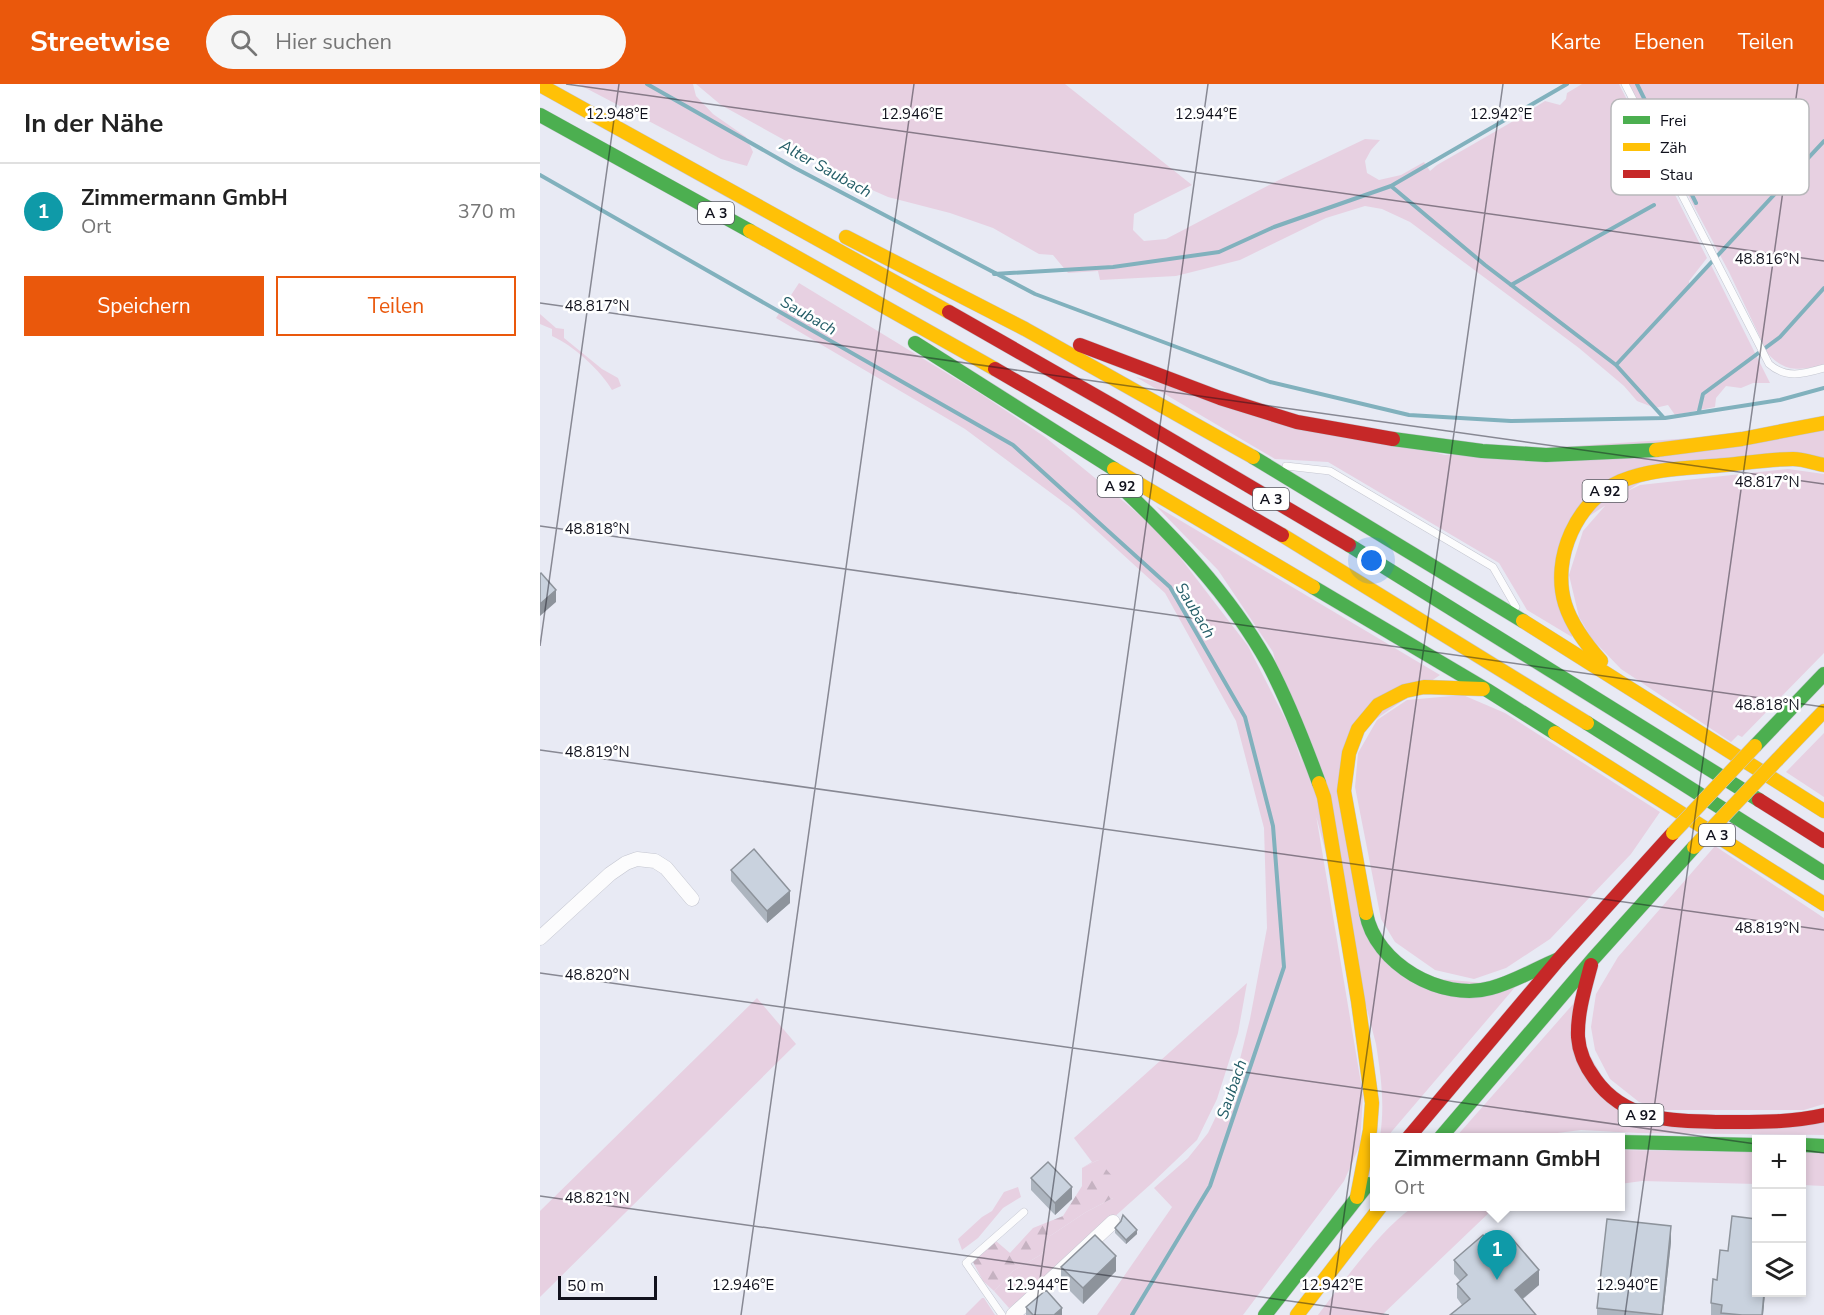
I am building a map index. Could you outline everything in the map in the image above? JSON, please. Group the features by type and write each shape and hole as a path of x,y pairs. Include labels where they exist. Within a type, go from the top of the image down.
{"highway":[{"name":"A 3","path":"540,86 1202,457 1565,676 1824,841"},
{"name":"A 3","path":"540,115 1050,400 1269,528 1550,698 1824,873"},
{"name":"A 3","path":"705,177 750,189 809,219"},
{"name":"A 3","path":"829,229 1025,329 1265,464 1525,622 1824,811"},
{"name":"A 3","path":"892,312 912,340 1083,451 1487,690 1824,904"},
{"name":"A 3","path":"1025,329 1049,332 1220,398 1297,422 1471,450 1546,455 1650,451 1742,439 1824,423"},
{"name":"A 92","path":"1083,451 1157,521 1207,577 1240,619 1268,664 1305,743 1324,797 1370,1075 1372,1103 1370,1130 1357,1197"},
{"name":"A 92","path":"1620,681 1582,639 1572,623 1562,594 1562,564 1567,539 1587,506 1608,488 1644,474 1795,459 1824,465"},
{"path":"1411,1133 1559,959 1673,833 1824,674"},
{"name":"A 3","path":"1487,690 1440,686 1405,691 1378,705 1358,729 1349,753 1344,791 1367,918 1377,941 1395,963 1418,978 1455,990 1491,988 1559,959"},
{"name":"A 92","path":"1443,1133 1593,959 1694,847 1824,711"},
{"name":"A 92","path":"1593,959 1579,1020 1578,1040 1592,1075 1617,1103 1646,1117 1668,1121 1785,1123 1824,1115"},
{"path":"1625,1142 1752,1144"},
{"path":"1806,1145 1824,1146"},
{"name":"A 92","path":"1265,1315 1370,1182"},
{"path":"1297,1315 1367,1223 1384,1211"}],"street":[{"path":"540,938 610,874 626,863 637,859 655,861 666,868 692,899"},
{"path":"1013,1315 1113,1222"}],"lane":[{"path":"1625,84 1633,99"},
{"path":"1682,195 1769,364 1778,372 1800,375 1824,368"},
{"path":"1265,464 1330,471 1493,567 1525,622"},
{"path":"1002,1315 966,1263 1024,1212"}],"green space":[{"path":"578,84 693,84 696,96 713,114 746,137 753,152 747,166 721,159"},
{"path":"696,84 1065,84 1192,185 1134,214 1133,230 1144,241 1166,239 1277,181 1365,139 1380,140 1365,161 1367,173 1379,180 1401,175 1424,162 1430,171 1545,101 1560,105 1566,99 1567,93 1582,84 1619,84 1627,99 1611,99 1611,195 1675,195 1707,258 1689,281 1689,285 1695,282 1711,265 1770,383 1753,383 1741,388 1726,386 1716,398 1715,407 1675,415 1668,405 1655,408 1637,401 1624,386 1579,348 1410,222 1382,209 1365,206 1326,218 1240,260 1176,276 1100,280 1098,271 1068,273 1053,255 1039,254 993,228 950,213 888,197 854,182 815,157 721,105"},
{"path":"1629,84 1824,84 1824,365 1808,368 1787,367 1768,354 1729,272 1688,195 1809,195 1809,99 1637,99"},
{"path":"799,283 981,394 1045,437 1166,539 1248,646 1292,732 1313,797 1363,1095 1360,1145 1344,1181 1243,1315 1097,1315 1172,1207 1154,1188 1188,1158 1208,1133 1236,1075 1250,1019 1267,928 1264,828 1236,721 1165,593 1074,510 965,429 776,318"},
{"path":"540,314 556,328 564,329 564,338 602,369 618,378 621,386 612,390 586,359 552,336 552,329 540,324"},
{"path":"1136,377 1445,455 1824,429 1824,457 1670,463 1565,532 1572,637 1527,610 1499,563 1328,462 1275,459"},
{"path":"1788,469 1824,474 1824,653 1742,737 1738,735 1731,742 1621,669 1592,639 1579,617 1569,575 1583,531 1611,499 1640,485"},
{"path":"1156,506 1440,675 1347,739 1359,912 1408,976 1516,986 1390,1133 1380,1133 1381,1079 1376,1044 1273,652 1218,570"},
{"path":"1463,695 1505,713 1660,812 1631,854 1550,939 1506,968 1474,979 1435,970 1395,942 1381,919 1355,787 1358,753 1377,720 1407,700"},
{"path":"1824,733 1824,797 1786,772"},
{"path":"1715,846 1824,918 1824,1104 1804,1110 1664,1110 1639,1102 1610,1079 1595,1050 1591,1027 1596,994 1618,957"},
{"path":"1247,983 1238,1033 1217,1099 1197,1140 1025,1297 1009,1308 994,1291 1013,1271 1042,1254 1050,1236 1086,1212 1113,1198 1098,1160 1082,1168 1092,1162 1074,1138"},
{"path":"757,998 796,1044 540,1297 540,1211"},
{"path":"1574,1003 1571,1023 1624,1114 1824,1122 1824,1135 1638,1133 1581,1130 1557,1133 1459,1133"},
{"path":"1625,1150 1752,1152 1752,1184 1642,1181 1625,1183"},
{"path":"1806,1153 1824,1153 1824,1186 1806,1185"},
{"path":"1098,1160 1114,1178 1113,1198 1086,1212 1050,1236 1042,1254 1013,1271 994,1291 983,1281 973,1262 996,1241 1010,1253 1033,1228 1063,1216 1082,1186 1082,1168"},
{"path":"1018,1187 1021,1197 1003,1208 978,1238 962,1250 958,1239 992,1211 1004,1192"},
{"path":"1408,1211 1491,1211 1382,1315 1318,1315 1375,1243"},
{"path":"982,1298 995,1315 965,1315"}],"building":[{"path":"540,574 556,590 540,604"},
{"path":"754,849 790,891 767,911 731,870"},
{"path":"1048,1162 1072,1187 1055,1203 1031,1178"},
{"path":"1123,1215 1137,1230 1126,1240 1115,1228"},
{"path":"1732,1216 1752,1218 1752,1297 1764,1297 1762,1315 1721,1313 1722,1305 1711,1303 1713,1279 1717,1280 1720,1250 1728,1251"},
{"path":"1607,1219 1671,1226 1662,1315 1597,1308"},
{"path":"1095,1235 1116,1256 1083,1288 1061,1267"},
{"path":"1483,1235 1494,1248 1509,1235 1539,1270 1515,1290 1536,1315 1450,1315 1470,1299 1457,1284 1467,1275 1454,1260"},
{"path":"1046,1290 1062,1308 1054,1315 1033,1315 1026,1307"}],"waterway":[{"name":"Alter Saubach","path":"647,84 795,168 1035,294 1270,382 1409,415 1511,421 1665,418 1780,400 1824,388"},
{"path":"994,274 1113,267 1219,252 1274,227 1391,186 1567,84"},
{"path":"1637,84 1644,99"},
{"path":"1809,157 1824,141"},
{"name":"Saubach","path":"540,175 1013,445 1170,587 1245,717 1273,826 1284,967 1210,1186 1132,1315"},
{"path":"1391,186 1485,265 1616,365 1664,418"},
{"path":"1692,195 1696,203"},
{"path":"1616,365 1774,195"},
{"path":"1511,285 1654,205"},
{"path":"1699,411 1703,394 1780,337 1824,288"}],"traffic: fast":[{"path":"540,115 750,231"},
{"path":"915,343 1114,469"},
{"path":"1393,439 1482,451 1546,455 1656,450"},
{"path":"1253,457 1523,621"},
{"path":"1114,480 1199,566 1254,639 1283,694 1319,783"},
{"path":"1349,545 1759,800"},
{"path":"1313,587 1555,733"},
{"path":"1755,746 1824,674"},
{"path":"1587,723 1824,873"},
{"path":"1444,1133 1593,959 1694,847"},
{"path":"1366,913 1372,931 1382,948 1397,963 1413,975 1432,984 1452,989 1472,991 1491,988 1517,979 1559,959"},
{"path":"1625,1142 1752,1145"},
{"path":"1806,1145 1824,1146"},
{"path":"1265,1315 1368,1184"}],"traffic: slow":[{"path":"540,85 949,312"},
{"path":"750,231 995,369"},
{"path":"846,237 1025,329 1253,457"},
{"path":"1656,450 1742,439 1824,423"},
{"path":"1601,661 1571,620 1565,604 1562,568 1571,532 1580,516 1605,490 1634,477 1685,468 1784,459 1824,465"},
{"path":"1114,469 1313,587"},
{"path":"1282,535 1587,723"},
{"path":"1523,621 1824,811"},
{"path":"1366,913 1344,791 1349,753 1358,729 1378,705 1405,691 1424,687 1483,689"},
{"path":"1777,760 1824,711"},
{"path":"1555,733 1824,904"},
{"path":"1673,833 1755,746"},
{"path":"1694,847 1777,760"},
{"path":"1319,783 1324,797 1358,1001 1372,1103 1370,1130 1357,1197"},
{"path":"1297,1315 1377,1211"}],"traffic: jam":[{"path":"949,312 1349,545"},
{"path":"1080,345 1220,398 1297,422 1393,439"},
{"path":"995,369 1282,535"},
{"path":"1759,800 1824,841"},
{"path":"1412,1133 1559,959 1673,833"},
{"path":"1591,965 1579,1019 1580,1048 1595,1079 1620,1103 1651,1116 1684,1121 1772,1122 1824,1115"}],"place":[{"name":"Zimmermann GmbH","path":"1497,1280"}]}
